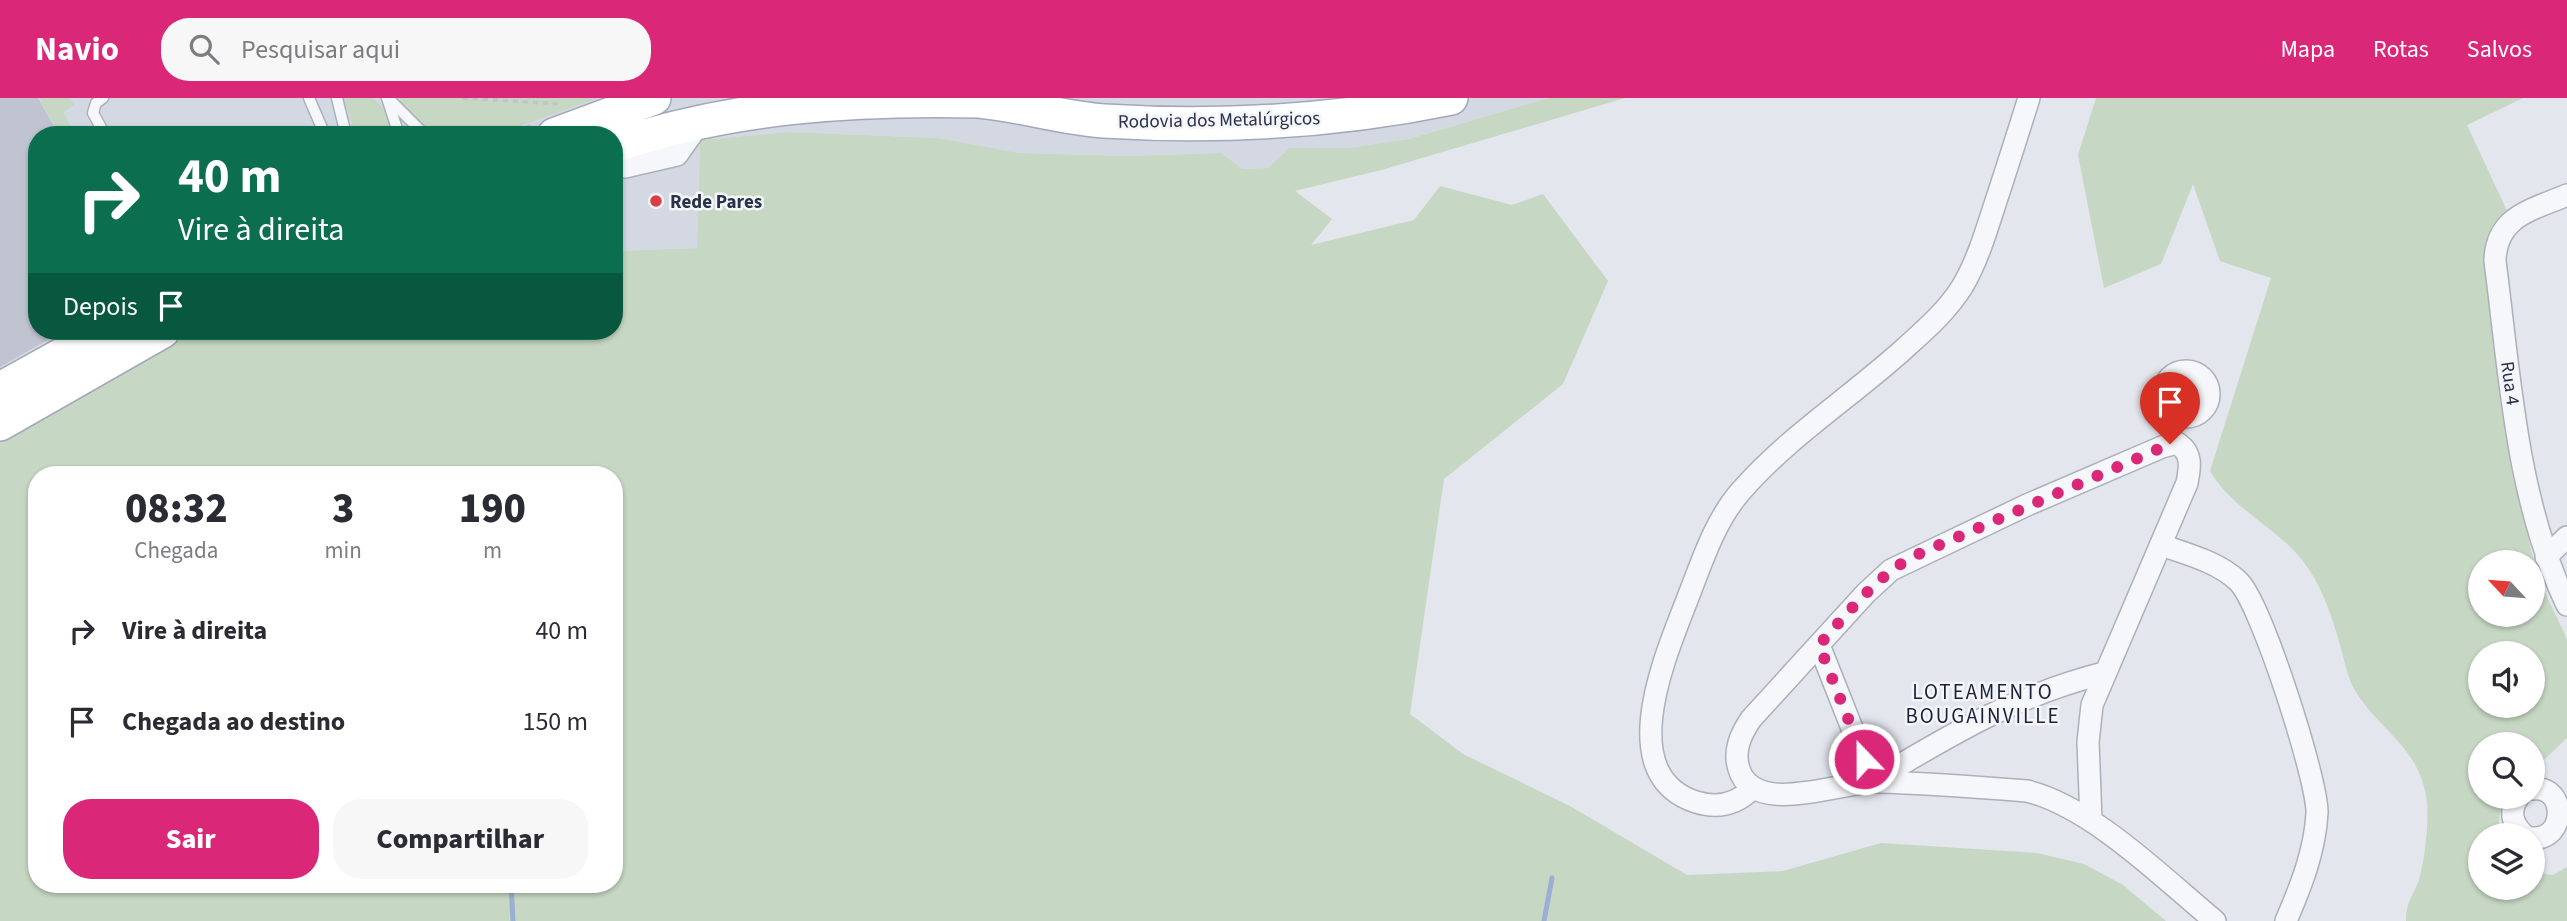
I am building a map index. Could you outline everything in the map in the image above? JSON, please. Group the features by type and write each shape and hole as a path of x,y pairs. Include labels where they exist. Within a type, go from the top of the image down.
{"main road":[{"path":"578,126 654,98"},
{"path":"1101,121 1138,113 1156,98"},
{"path":"1322,117 1370,98"},
{"name":"Rodovia dos Metalúrgicos","path":"623,143 702,120 811,104 894,99 982,102 1101,121 1177,124 1322,117 1391,109 1451,98"},
{"path":"0,389 89,340"},
{"path":"0,424 147,340"}],"street":[{"path":"1753,788 1737,802 1725,805 1699,803 1685,798 1672,788 1661,774 1650,734 1657,678 1710,541 1724,514 1757,473 1916,338 1948,307 1962,286 1987,228 2029,98"},
{"path":"623,165 625,167 677,155 702,120"},
{"name":"Rua 4","path":"2567,195 2516,217 2499,235 2496,248 2516,419 2533,513 2546,557 2567,605"},
{"path":"2177,443 2180,417"},
{"path":"2091,820 2089,722 2096,690 2187,484 2188,452 2177,443"},
{"path":"2177,443 2162,447 1912,557 1878,581 1743,731 1738,742 1738,766 1743,778 1753,788 1773,795 1873,781 2027,790 2048,796 2091,820 2215,921"},
{"path":"2546,557 2567,537"},
{"path":"2161,545 2215,565 2242,584 2258,613 2309,767 2317,811 2315,836 2301,885 2286,921"},
{"path":"1819,645 1873,781"},
{"path":"1873,781 1966,726 2024,697 2104,673"},
{"path":"2545,791 2554,795 2565,817 2560,825 2545,836"}],"lane":[{"path":"100,126 93,113 96,103 103,98"},
{"path":"309,98 321,126"},
{"path":"337,98 343,126"},
{"path":"388,98 397,126"},
{"path":"388,98 416,126"}],"path":[{"path":"463,98 565,104"}],"shaded area":[{"path":"0,98 1548,98 1409,139 1347,148 1289,148 1268,168 1241,169 1221,153 1128,156 1019,153 938,138 789,132 700,140 697,248 623,251 623,126 28,126 28,340 178,340 0,442"}],"green space":[{"path":"39,98 70,98 74,105 63,112 71,126 55,126"},
{"path":"343,98 373,98 384,109 392,126 353,126"},
{"path":"399,98 598,98 520,126 423,126 403,106"},
{"path":"1548,98 1625,98 1385,169 1295,191 1332,219 1311,245 1414,220 1440,186 1512,205 1543,194 1608,281 1563,384 1444,479 1410,714 1463,754 1570,806 1687,875 1783,871 1881,843 2037,853 2084,864 2123,885 2166,921 0,921 0,442 178,340 623,340 623,251 697,248 700,140 789,132 938,138 1019,153 1128,156 1221,153 1242,169 1268,168 1289,148 1347,148 1409,139"},
{"path":"2096,98 2523,98 2467,125 2509,215 2491,236 2485,262 2531,550 2468,550 2468,627 2545,627 2545,592 2567,639 2567,738 2545,759 2545,732 2468,732 2468,809 2500,809 2499,823 2468,823 2468,900 2545,900 2545,874 2553,875 2567,867 2567,921 2406,921 2407,907 2418,882 2425,850 2427,802 2423,782 2407,752 2353,687 2328,608 2308,568 2285,542 2232,498 2210,471 2271,278 2220,261 2193,184 2161,264 2104,288 2078,155"}],"building":[{"path":"0,98 38,98 54,126 28,126 28,340 47,340 0,367"}],"waterway":[{"path":"1544,921 1552,878"},
{"path":"511,893 513,921"}],"place":[{"name":"Rede Pares","path":"656,201"}],"district":[{"name":"LOTEAMENTO BOUGAINVILLE","path":"1983,704"}],"route":[{"path":"1864,759 1819,645 1866,593 1891,570 1912,557 2170,444"}]}
